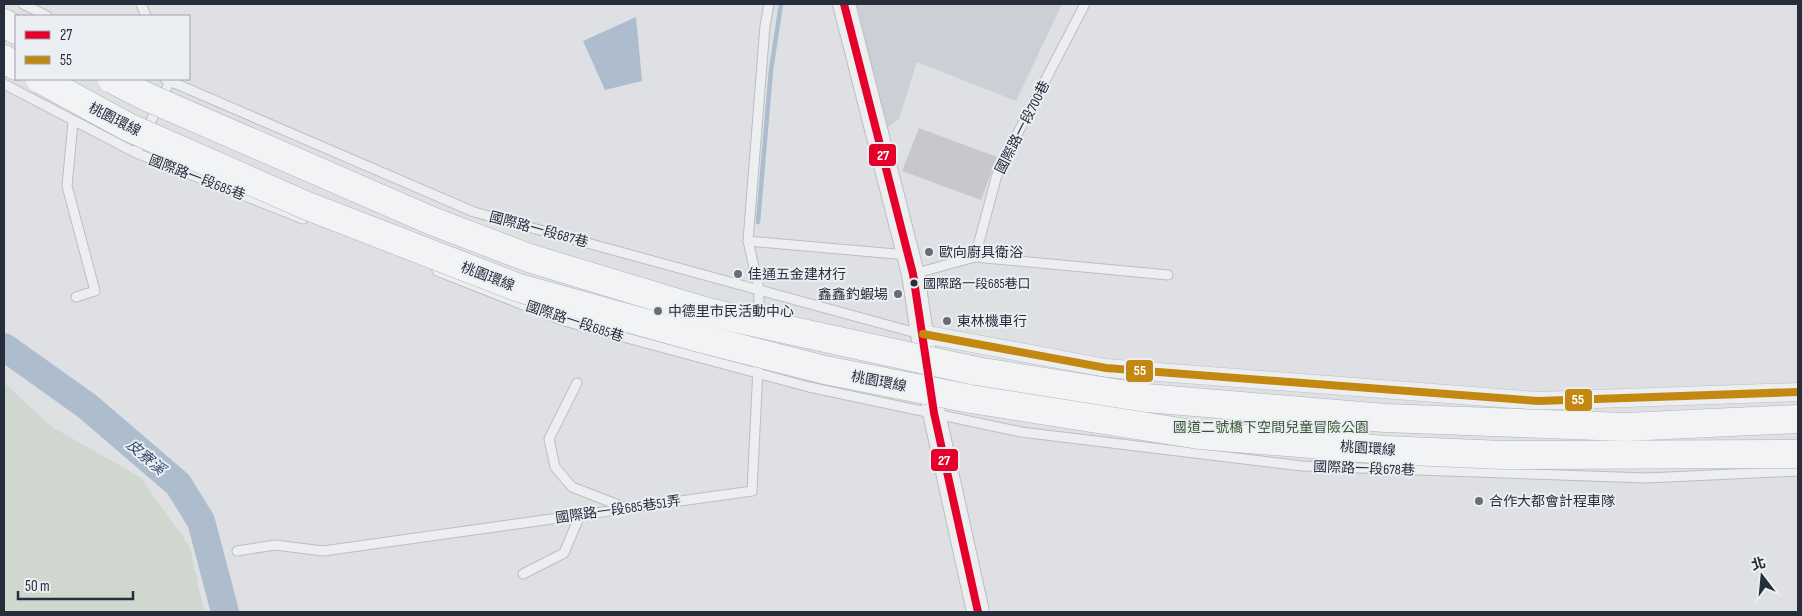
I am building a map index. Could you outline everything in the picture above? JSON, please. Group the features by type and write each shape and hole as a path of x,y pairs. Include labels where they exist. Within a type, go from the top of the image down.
{"highway":[{"path":"4,23 15,29"},
{"path":"4,59 15,65"},
{"name":"桃園環線","path":"42,80 128,127 305,205 520,288 703,340 825,370 970,399 1199,435 1385,450 1503,455 1798,454"},
{"path":"114,80 147,97 432,221 529,258 707,312 976,371 1146,398 1384,418 1625,427 1798,419"}],"street":[{"path":"844,4 910,264 923,334 934,414 978,612"},
{"path":"923,334 1106,368 1538,401 1798,392"}],"lane":[{"path":"23,4 45,15"},
{"name":"國際路一段685巷51弄","path":"237,551 275,545 323,551 752,490 758,373 759,289 748,241 765,26 769,4"},
{"name":"國際路一段700巷","path":"975,257 998,171 1085,4"},
{"name":"國際路一段685巷","path":"168,80 136,153 313,222"},
{"name":"國際路一段687巷","path":"168,80 474,212 923,334"},
{"path":"4,84 73,122 136,153"},
{"path":"73,122 67,186 95,292 76,297"},
{"path":"748,241 910,264 975,257 1168,275"},
{"name":"國際路一段685巷","path":"424,266 564,320 809,387 934,414"},
{"path":"577,383 549,439 554,466 572,487 626,508"},
{"name":"國際路一段678巷","path":"934,414 1021,432 1302,466 1647,478 1798,471"},
{"path":"523,574 564,553 580,514"}],"shaded area":[{"path":"855,4 1062,4 1016,101 917,62 899,119 887,128"},
{"path":"4,383 52,427 140,477 190,547 204,612 4,612"}],"water":[{"path":"636,17 642,81 605,90 583,41"}],"building":[{"path":"919,128 997,157 981,200 902,171"}],"waterway":[{"path":"758,222 771,70 781,4"},
{"name":"皮寮溪","path":"4,347 87,406 178,484 201,521 225,612"}],"transit line":[{"name":"27","path":"844,4 913,274 934,413 978,612"},
{"name":"55","path":"923,334 1106,368 1538,401 1798,392"}],"place":[{"name":"歐向廚具衛浴","path":"929,252"},
{"name":"佳通五金建材行","path":"738,274"},
{"name":"國際路一段685巷口","path":"914,283"},
{"name":"鑫鑫釣蝦場","path":"898,294"},
{"name":"中德里市民活動中心","path":"658,311"},
{"name":"東林機車行","path":"947,321"},
{"name":"合作大都會計程車隊","path":"1479,501"}],"park label":[{"name":"國道二號橋下空間兒童冒險公園","path":"1271,427"}]}
